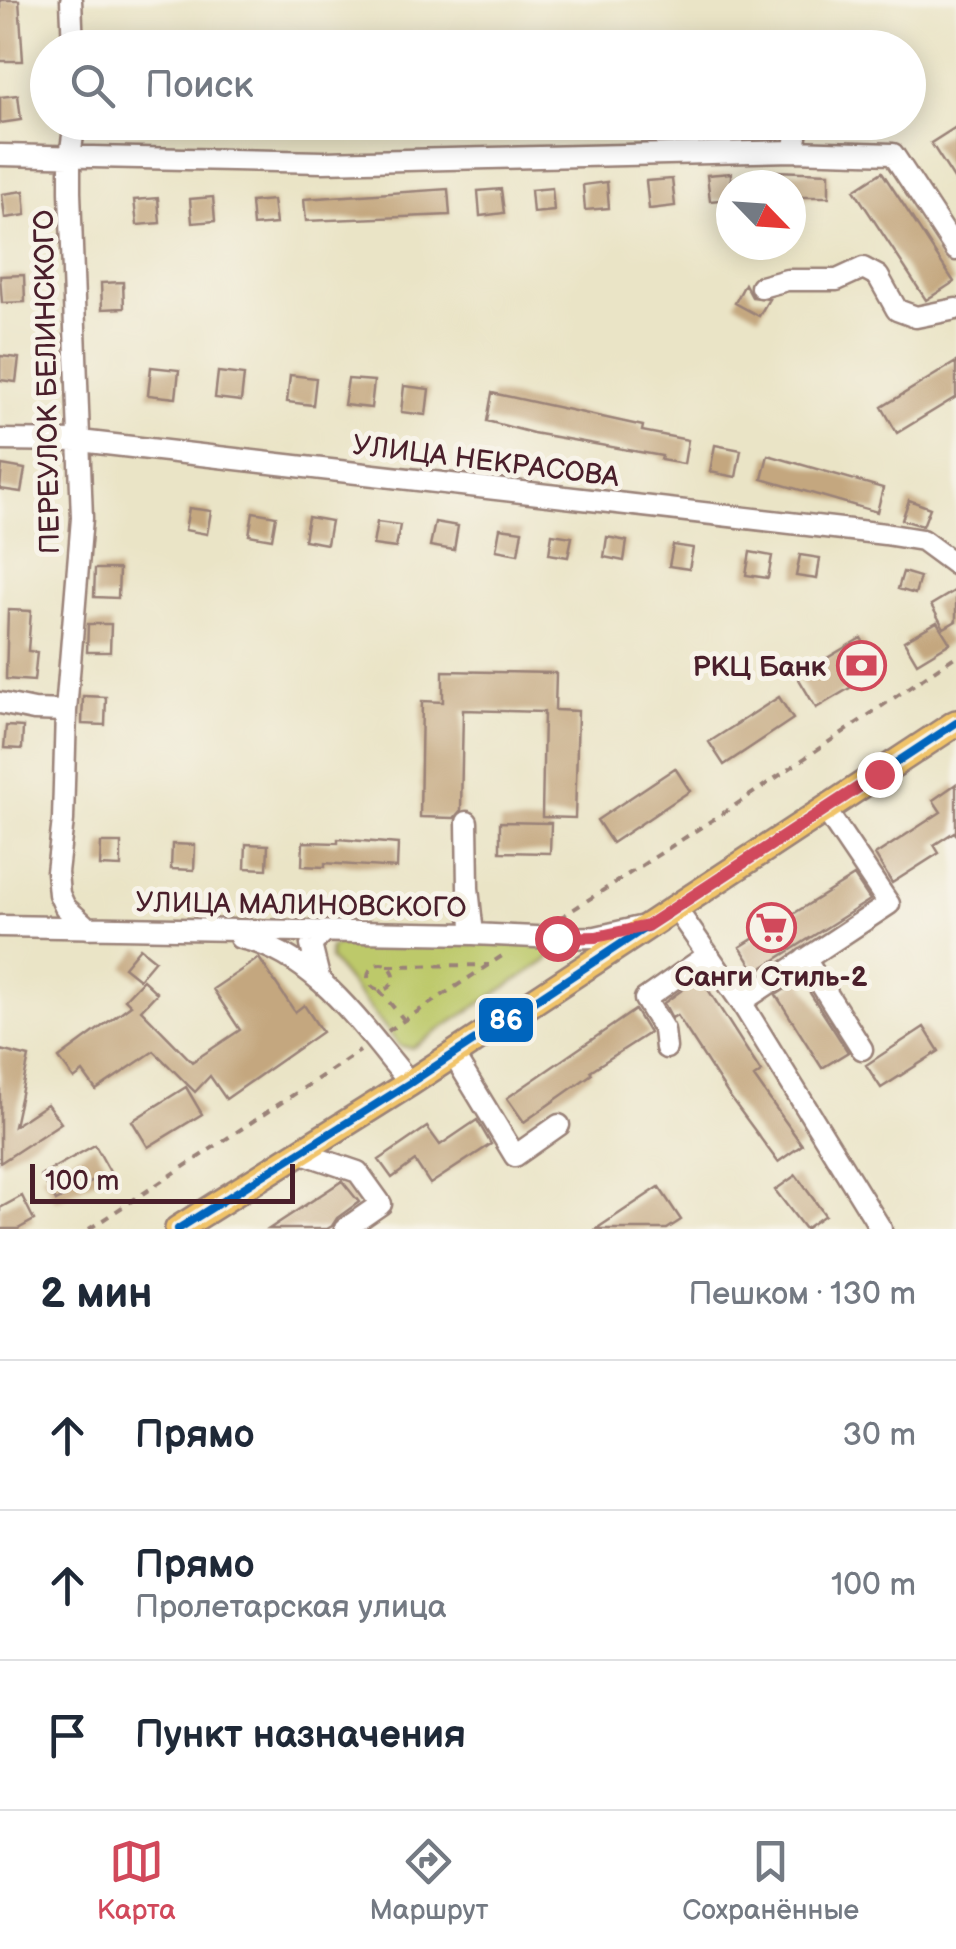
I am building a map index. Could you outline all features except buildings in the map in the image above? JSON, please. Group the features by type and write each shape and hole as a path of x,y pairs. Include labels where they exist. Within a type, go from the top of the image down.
{"main road":[{"path":"178,1229 410,1083 956,723"}],"street":[{"path":"72,0 73,30"},
{"name":"ПЕРЕУЛОК БЕЛИНСКОГО","path":"72,140 82,518 66,711 58,894 65,907 88,928"},
{"path":"794,152 796,140"},
{"path":"0,155 322,162 794,152 893,154 952,234"},
{"path":"760,287 787,280 837,280 863,268 878,276 898,310 916,317 956,308"},
{"name":"УЛИЦА НЕКРАСОВА","path":"0,440 80,440 886,534 922,540 956,565"},
{"path":"0,702 34,710 66,711"},
{"path":"741,1002 889,904 825,809"},
{"path":"467,822 473,934"},
{"path":"674,906 741,1002 881,1229"},
{"name":"УЛИЦА МАЛИНОВСКОГО","path":"0,926 557,938 595,960"},
{"path":"557,938 596,937 647,926"},
{"path":"199,929 278,948 320,981 410,1083"},
{"path":"320,981 311,945 324,932"},
{"path":"666,1048 664,1030 645,999 708,954"},
{"path":"804,959 862,1049"},
{"path":"453,1054 515,1156 559,1126"},
{"path":"300,1152 358,1172 382,1204 345,1229"}],"path":[{"path":"404,1021 370,984 369,973 374,966 489,965"},
{"path":"379,990 392,984 394,974 388,966"}],"green space":[{"path":"338,943 542,943 553,953 412,1048 400,1046 330,959 330,948"}],"transit line":[{"name":"86","path":"178,1229 410,1083 956,723"}],"place":[{"name":"РКЦ Банк","path":"861,666"},
{"name":"Санги Стиль-2","path":"771,928"}],"route":[{"path":"557,938 596,937 647,926 879,774"}]}
